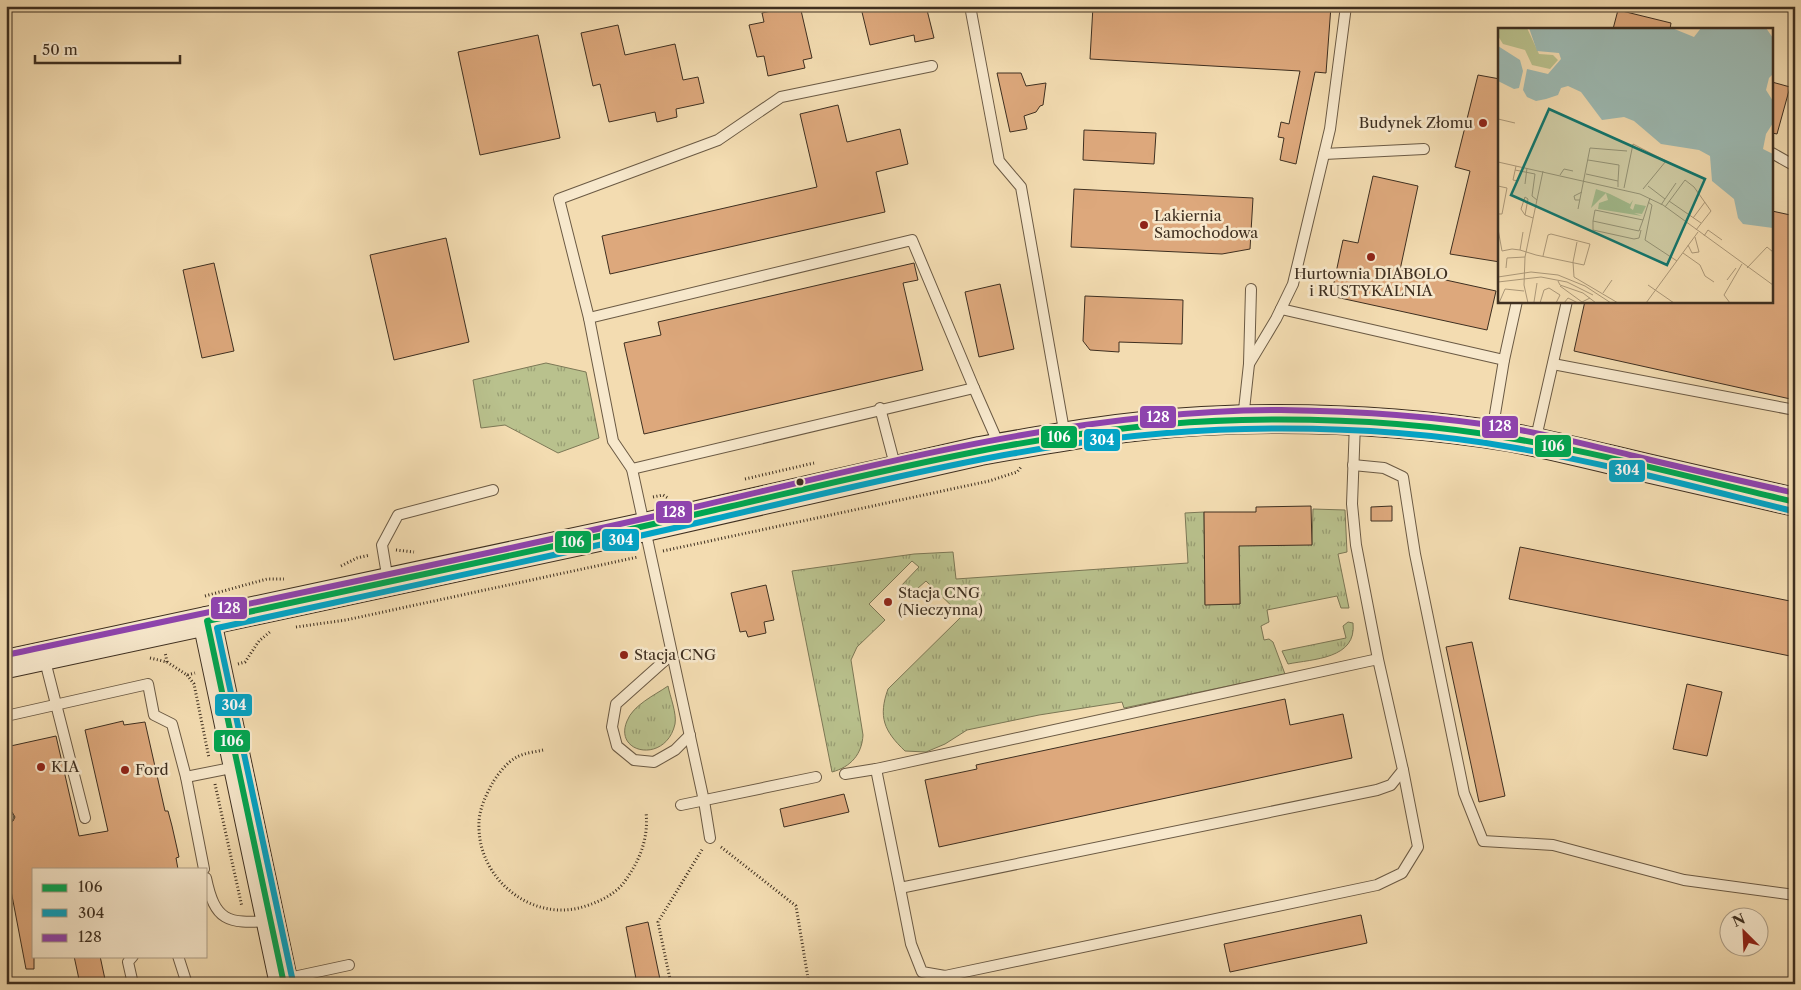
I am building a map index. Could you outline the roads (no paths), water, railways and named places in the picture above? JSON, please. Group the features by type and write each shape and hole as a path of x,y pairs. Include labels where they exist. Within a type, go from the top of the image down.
{"street":[{"path":"6,664 645,527 1001,448 1144,426 1244,420 1355,423 1491,435 1535,443 1795,502"},
{"path":"207,621 225,769 257,922 283,981"}],"lane":[{"path":"970,6 999,162 1021,187 1065,437"},
{"path":"1249,364 1293,284 1330,129 1346,6"},
{"path":"710,838 704,801 632,469 614,441 590,318 559,199 718,140 781,97 932,66"},
{"path":"1324,154 1424,149"},
{"path":"1774,154 1795,166"},
{"path":"590,318 912,240 1001,448"},
{"path":"1244,420 1249,364 1251,289"},
{"path":"1491,435 1504,360 1517,302"},
{"path":"1535,443 1567,302"},
{"path":"1281,308 1504,360"},
{"path":"1553,364 1795,410"},
{"path":"632,469 880,408 974,388"},
{"path":"880,408 896,470"},
{"path":"876,769 911,944 922,972 945,976 1377,885 1402,873 1418,847 1356,545 1352,504 1355,423"},
{"path":"1354,465 1384,468 1403,477 1415,554 1464,793 1483,841 1554,845 1684,880 1795,895"},
{"path":"388,582 382,545 398,515 493,490"},
{"path":"672,654 616,704 612,727 617,746 634,760 654,762 674,750 690,735"},
{"path":"44,656 85,818"},
{"path":"845,774 876,769 1378,659"},
{"path":"6,716 148,684 154,715 172,724 186,777 204,868"},
{"path":"186,777 225,769"},
{"path":"900,888 1377,790 1391,785 1403,770"},
{"path":"681,805 816,777"},
{"path":"208,888 211,903 226,918 257,922"},
{"path":"131,958 128,962 133,984"},
{"path":"179,958 187,984"},
{"path":"283,981 348,965"}],"place":[{"name":"Budynek Złomu","path":"1483,123"},
{"name":"Lakiernia Samochodowa","path":"1144,225"},
{"name":"Hurtownia DIABOLO i RUSTYKALNIA","path":"1371,257"},
{"name":"Stacja CNG (Nieczynna)","path":"888,602"},
{"name":"Stacja CNG","path":"624,655"},
{"name":"KIA","path":"41,767"},
{"name":"Ford","path":"125,770"}]}
